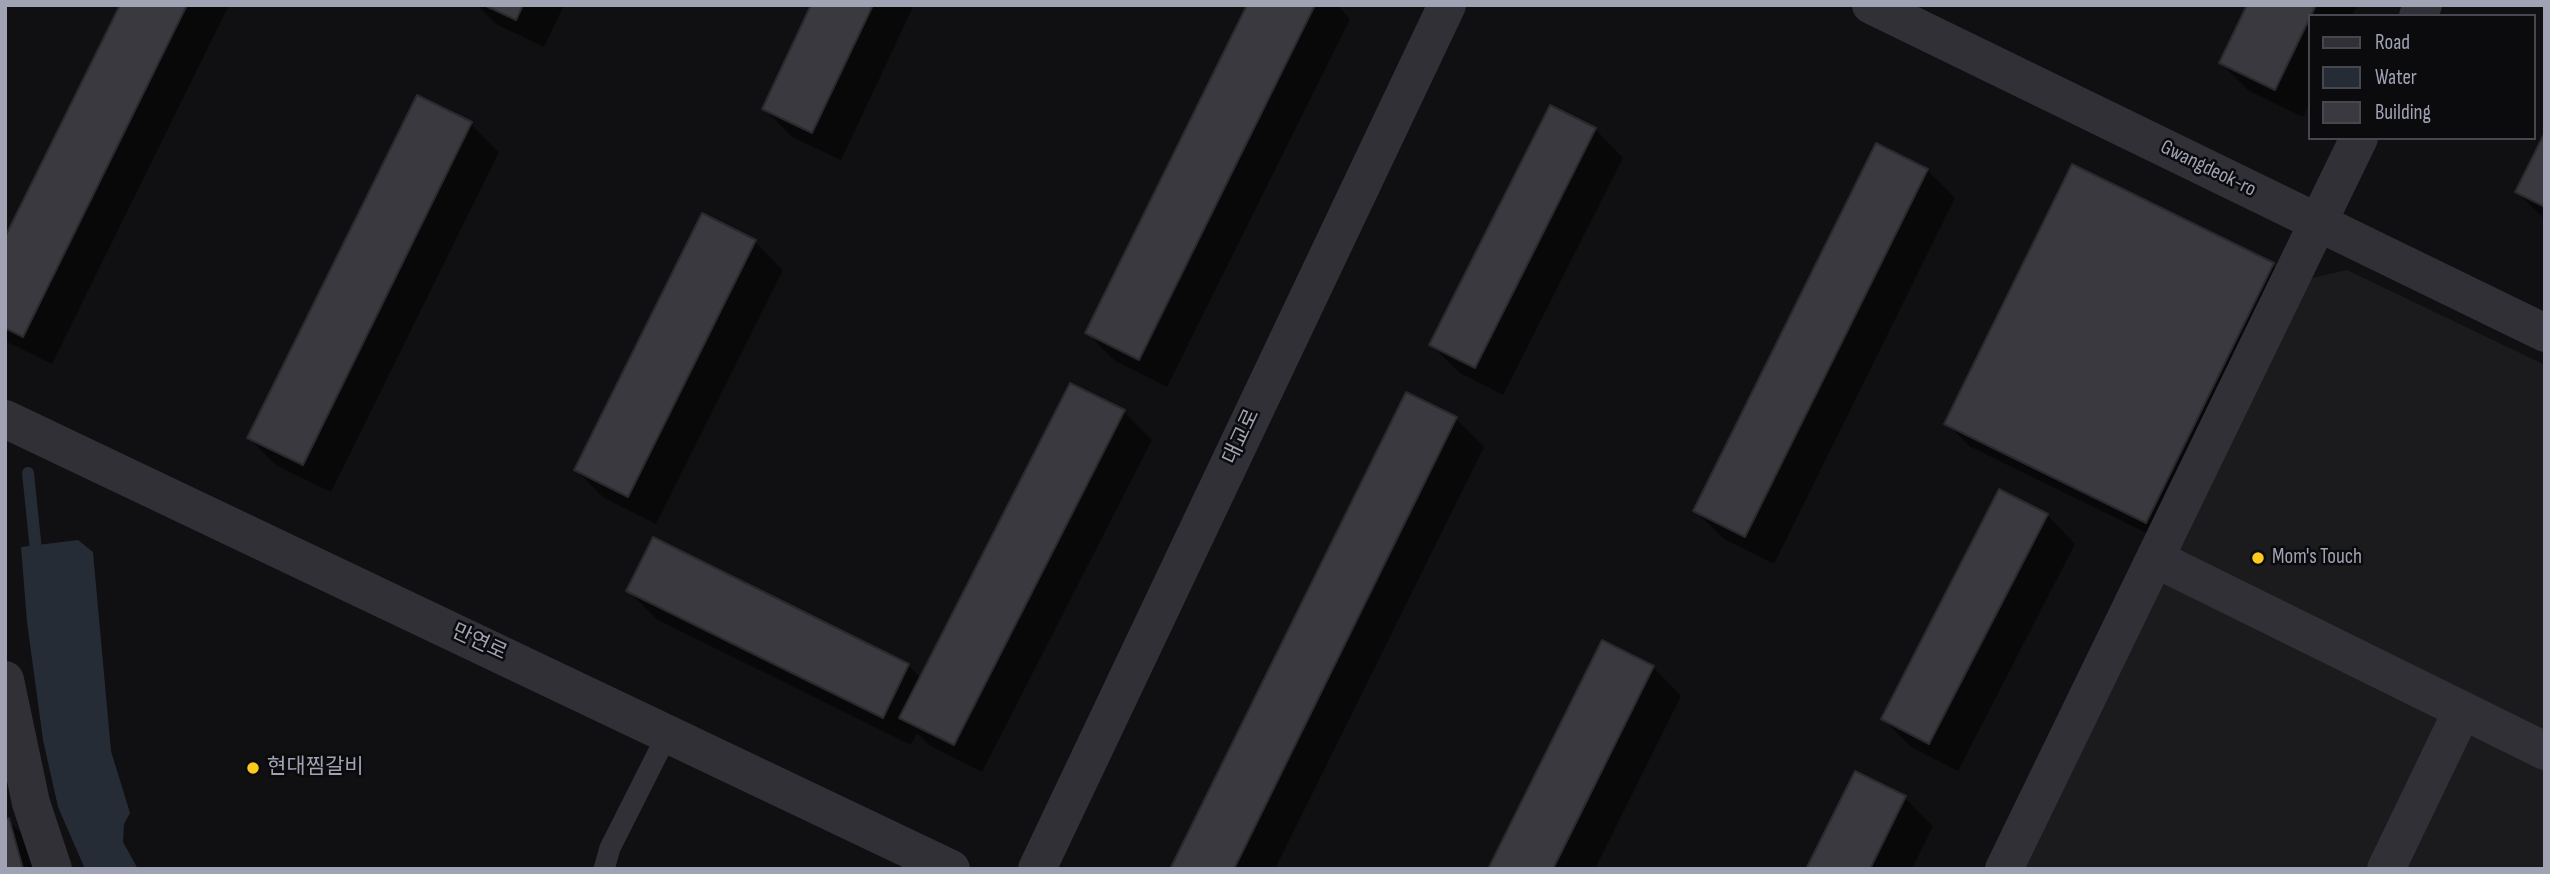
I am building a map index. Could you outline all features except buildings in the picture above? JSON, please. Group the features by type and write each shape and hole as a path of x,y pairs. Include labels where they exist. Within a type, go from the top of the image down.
{"street":[{"name":"대교로","path":"1037,869 1447,5"},
{"name":"Gwangdeok-ro","path":"1871,5 2545,332"},
{"path":"2004,869 2358,140"},
{"name":"만연로","path":"5,419 951,869"},
{"path":"2156,559 2545,751"},
{"path":"5,680 31,803 53,869"},
{"path":"2386,869 2462,711"}],"lane":[{"path":"604,869 610,848 668,733"}],"shaded area":[{"path":"2347,270 2545,365 2545,869 2004,869 2299,281"}],"water":[{"path":"78,540 93,552 111,751 130,813 124,824 123,842 138,869 85,869 58,807 43,740 27,622 21,547"}],"waterway":[{"path":"28,473 37,560"}],"place":[{"name":"Mom's Touch","path":"2258,558"},
{"name":"현대찜갈비","path":"253,768"}]}
